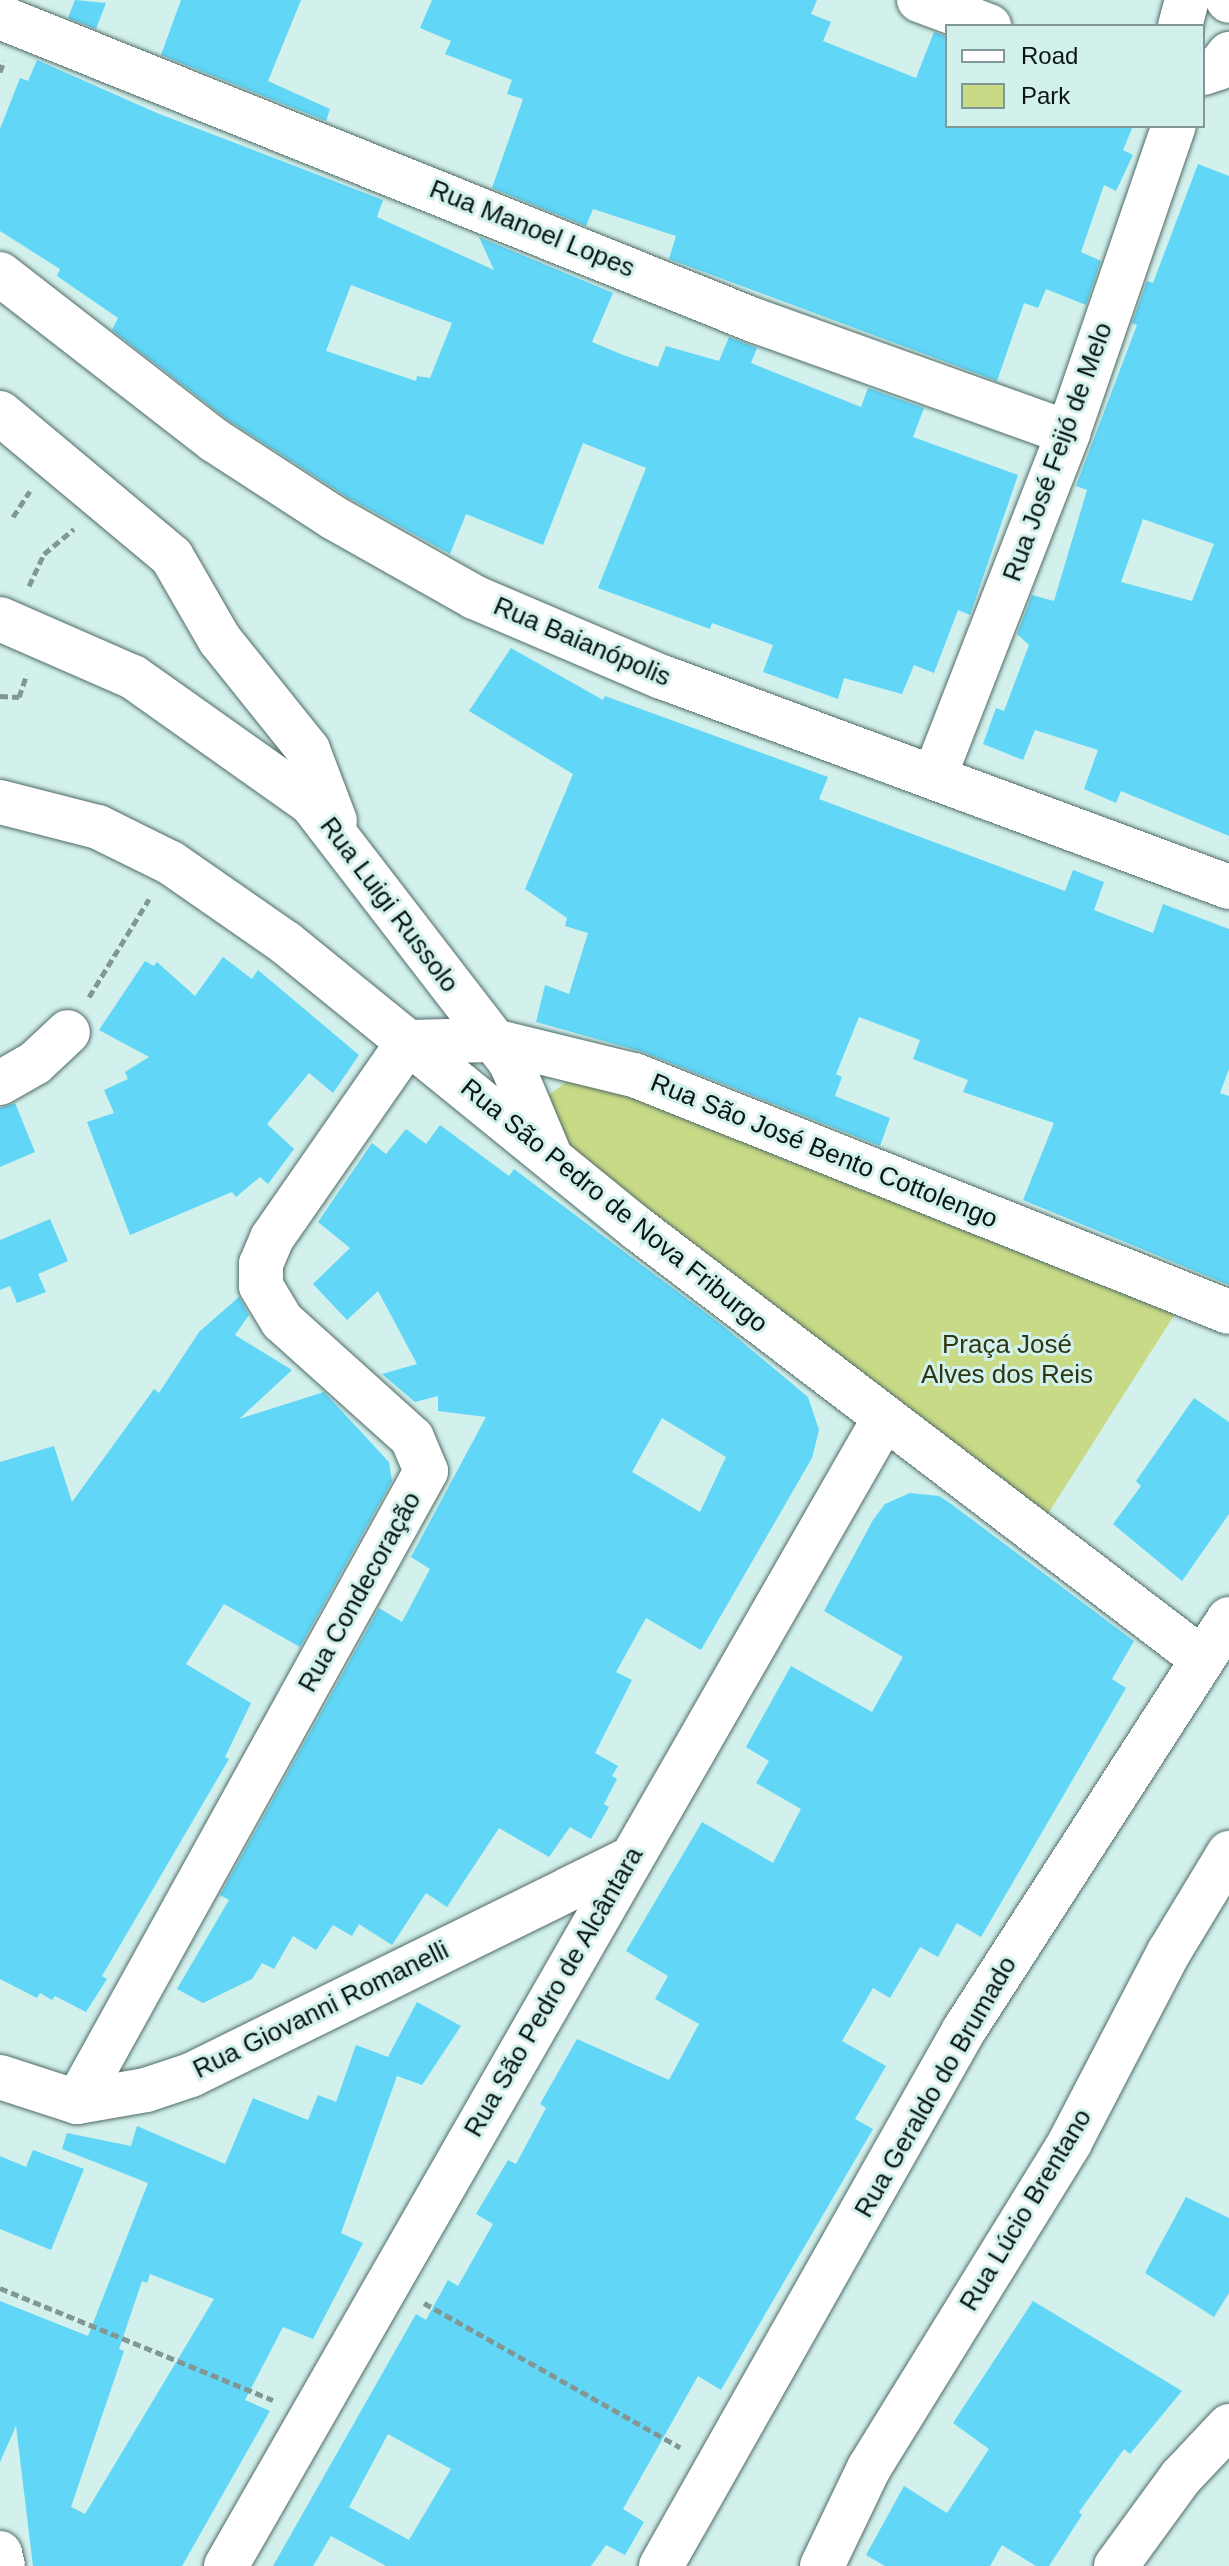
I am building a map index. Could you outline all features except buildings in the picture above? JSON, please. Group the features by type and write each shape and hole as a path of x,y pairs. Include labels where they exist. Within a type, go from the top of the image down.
{"street":[{"path":"919,0 984,24"},
{"path":"1181,24 1187,0"},
{"name":"Rua Manoel Lopes","path":"0,17 756,321 1068,433"},
{"path":"1205,72 1218,68 1229,54"},
{"name":"Rua José Feijó de Melo","path":"935,775 1068,433 1173,128"},
{"name":"Rua Baianópolis","path":"0,274 214,440 334,518 474,597 662,677 935,775 1229,887"},
{"path":"0,413 39,451 109,500 172,557 220,640 308,750 339,834"},
{"name":"Rua Luigi Russolo","path":"6,621 133,677 281,780 339,834 520,1079 550,1156"},
{"name":"Rua São Pedro de Nova Friburgo","path":"0,802 98,827 171,863 286,943 884,1419 1202,1659"},
{"path":"0,1083 35,1063 68,1032"},
{"name":"Rua São José Bento Cottolengo","path":"408,1042 490,1040 634,1075 1229,1312"},
{"name":"Rua Condecoração","path":"77,2102 426,1471 412,1438 282,1321 261,1286 261,1264 272,1238 408,1042"},
{"name":"Rua São Pedro de Alcântara","path":"226,2566 884,1419"},
{"name":"Rua Geraldo do Brumado","path":"661,2566 964,2030 1229,1619"},
{"name":"Rua Lúcio Brentano","path":"822,2566 869,2468 1070,2142 1169,1952 1229,1853"},
{"name":"Rua Giovanni Romanelli","path":"0,2077 77,2102 146,2090 191,2075 630,1859"},
{"path":"1116,2566 1181,2477 1229,2426"},
{"path":"0,2553 3,2566"}],"path":[{"path":"6,621 44,554 109,500"},
{"path":"68,1032 171,863"},
{"path":"388,2283 717,2470"},
{"path":"0,2288 310,2418"}],"green space":[{"name":"Praça José Alves dos Reis","path":"598,1067 1180,1306 1037,1531 564,1166 544,1099 571,1078"}]}
